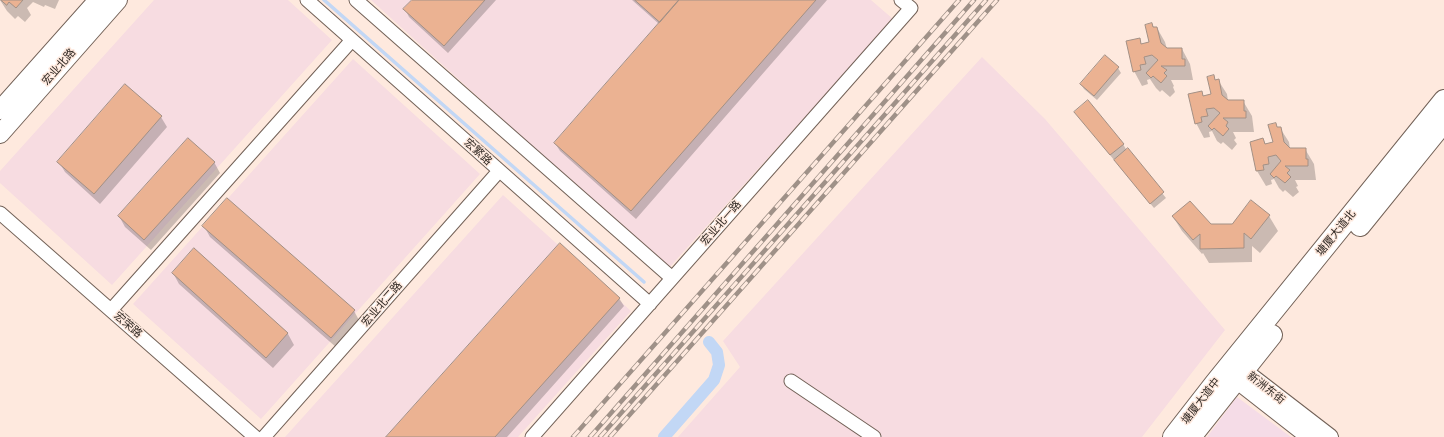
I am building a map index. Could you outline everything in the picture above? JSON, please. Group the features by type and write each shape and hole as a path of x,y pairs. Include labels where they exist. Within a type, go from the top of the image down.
{"main road":[{"name":"宏业北路","path":"0,110 98,0"},
{"name":"宏业北路","path":"0,134 118,0"},
{"name":"塘厦大道北","path":"1236,372 1444,100"},
{"name":"塘厦大道北","path":"1236,372 1444,122"},
{"name":"塘厦大道中","path":"1173,437 1236,372"},
{"name":"塘厦大道中","path":"1191,437 1236,372"}],"street":[{"name":"宏繁路","path":"307,0 650,304"},
{"path":"356,0 672,278"},
{"name":"宏业北一路","path":"532,437 650,304 906,4"},
{"path":"111,310 352,40"},
{"name":"宏业北二路","path":"264,437 499,171"},
{"name":"宏荣路","path":"0,213 255,437"},
{"name":"新洲东街","path":"1236,372 1309,437"},
{"name":"新洲东街","path":"1236,372 1330,437"},
{"path":"791,381 874,437"}],"shaded area":[{"path":"154,0 288,0 332,40 112,285 0,183 0,171"},
{"path":"371,0 871,0 893,19 668,269"},
{"path":"982,57 1045,119 1225,330 1142,437 678,437 740,367 723,341"},
{"path":"353,59 480,174 261,419 133,304"},
{"path":"503,195 631,311 518,437 285,437"},
{"path":"1237,397 1291,437 1207,437"}],"building":[{"path":"1,0 23,0 16,8 9,2 7,5"},
{"path":"412,0 485,0 444,46 403,9"},
{"path":"635,0 679,0 660,22"},
{"path":"679,0 816,0 631,211 554,143"},
{"path":"1152,23 1153,27 1157,27 1161,43 1167,48 1182,48 1182,59 1185,59 1185,66 1161,66 1167,70 1164,73 1167,76 1161,83 1153,76 1151,78 1146,73 1158,60 1152,55 1144,57 1146,64 1140,65 1141,70 1133,72 1126,41 1140,38 1141,44 1149,42 1145,25"},
{"path":"1105,55 1119,67 1094,96 1080,84"},
{"path":"1214,75 1215,80 1219,79 1222,95 1228,100 1244,100 1244,111 1246,111 1246,118 1223,118 1228,122 1226,126 1229,129 1223,136 1214,128 1212,130 1208,126 1220,113 1214,108 1206,109 1208,116 1201,117 1202,122 1195,124 1188,94 1202,91 1203,96 1211,94 1207,77"},
{"path":"125,84 162,116 94,194 57,162"},
{"path":"1088,100 1124,144 1110,155 1074,112"},
{"path":"1276,123 1277,127 1281,127 1284,142 1290,148 1306,148 1306,159 1308,159 1308,166 1285,166 1290,170 1287,173 1291,177 1285,183 1276,176 1274,178 1270,174 1281,161 1276,155 1268,157 1269,164 1263,165 1264,170 1256,171 1250,142 1263,138 1265,144 1273,142 1268,125"},
{"path":"188,138 215,162 144,240 118,216"},
{"path":"1128,148 1164,192 1150,204 1114,160"},
{"path":"227,198 355,310 331,338 202,226"},
{"path":"1251,200 1270,215 1251,239 1244,233 1244,248 1200,249 1200,234 1193,240 1172,216 1190,201 1211,224 1232,224"},
{"path":"560,243 620,298 495,437 386,437"},
{"path":"194,248 288,333 266,358 172,273"}],"waterway":[{"path":"324,0 644,282"},
{"path":"664,437 714,380 719,365 717,352 709,342"}],"railway":[{"path":"573,437 959,0"},
{"path":"590,437 974,0"},
{"path":"600,437 986,0"},
{"path":"610,437 997,0"}]}
